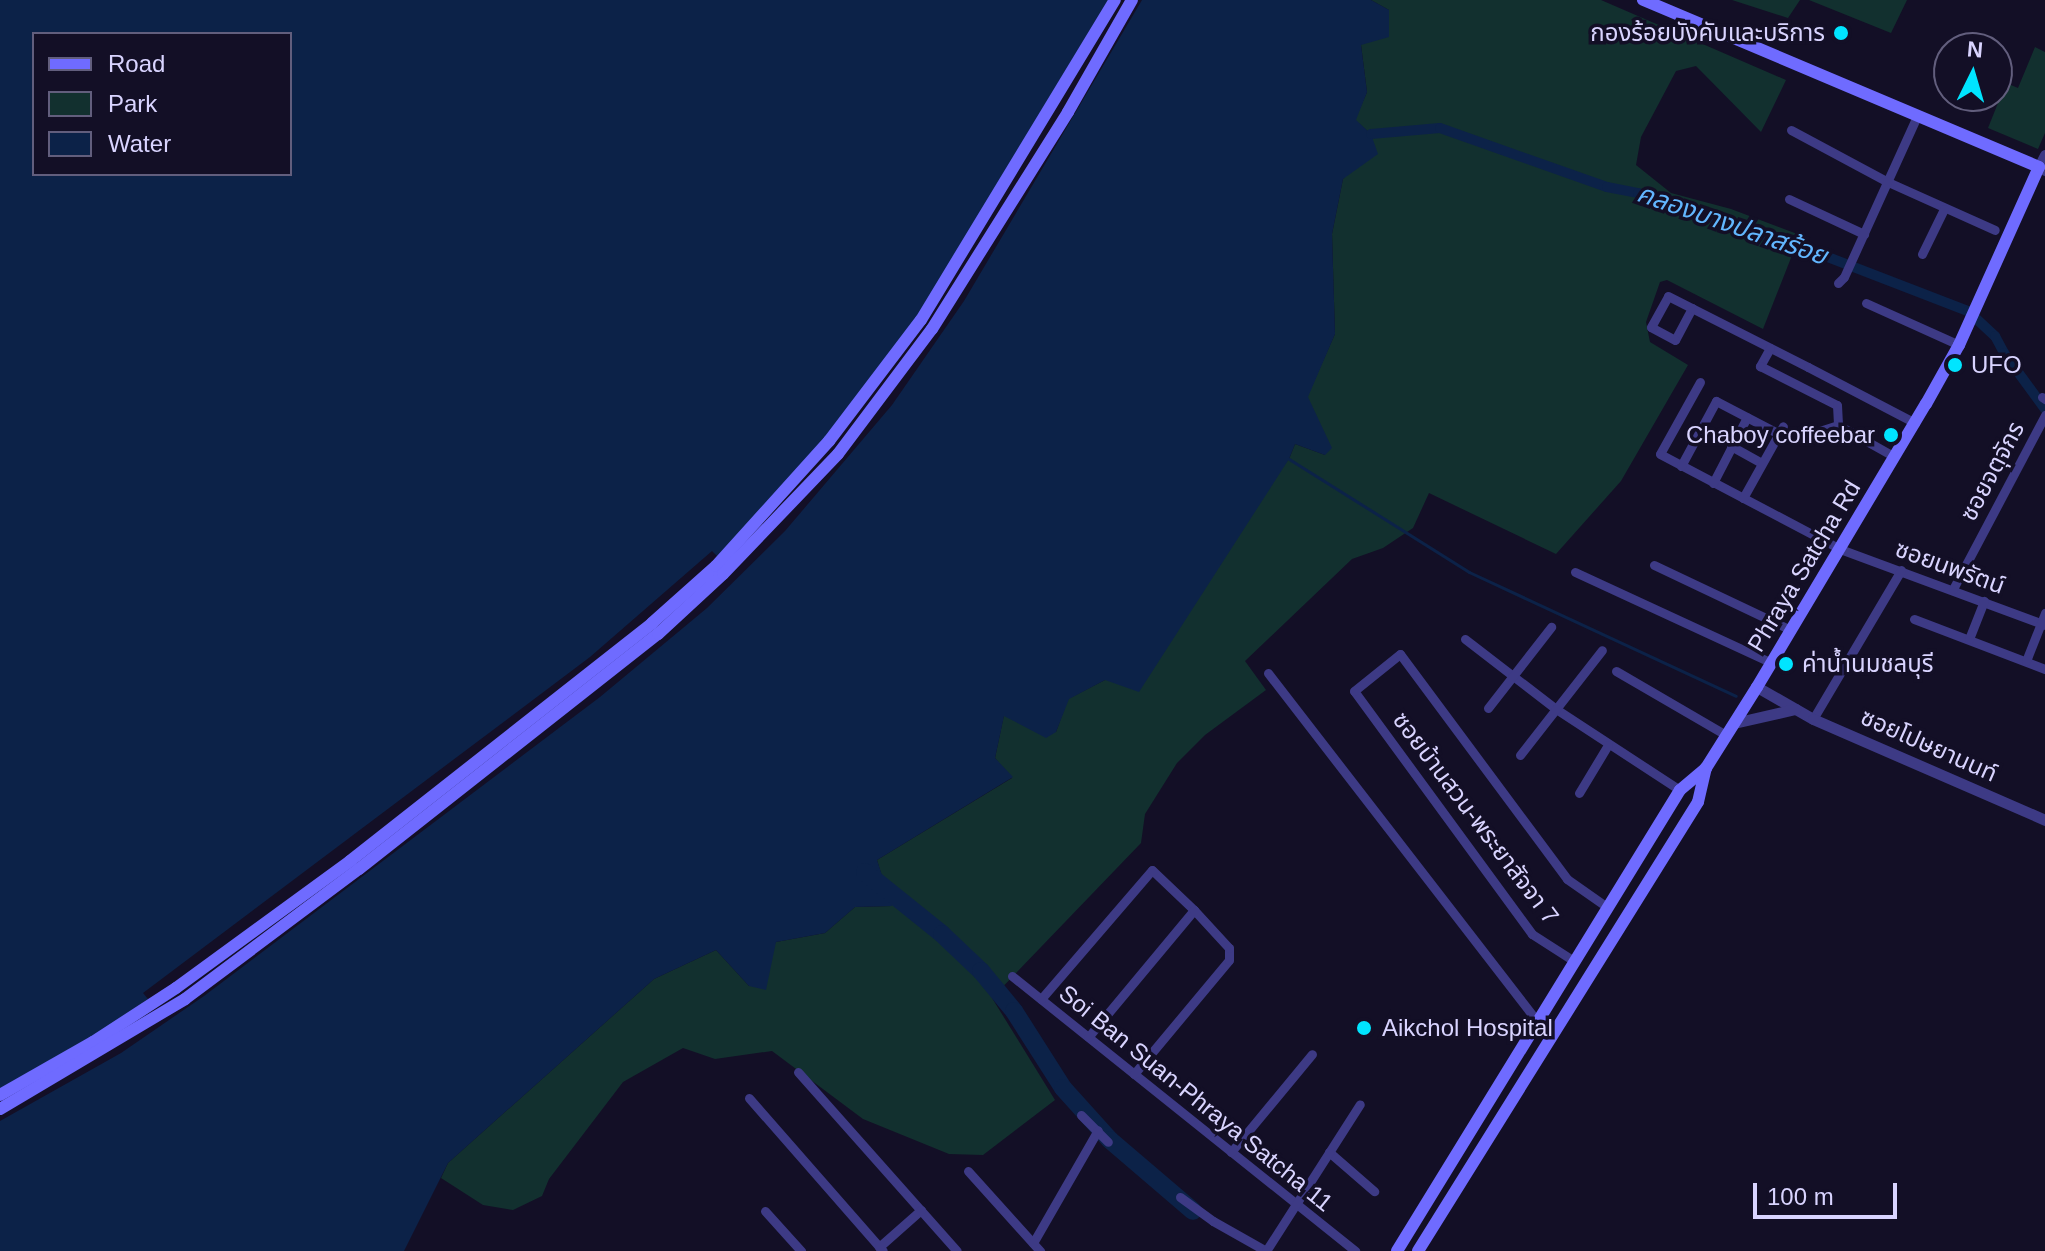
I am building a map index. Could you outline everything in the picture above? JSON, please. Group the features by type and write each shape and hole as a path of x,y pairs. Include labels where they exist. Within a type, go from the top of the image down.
{"main road":[{"path":"0,1095 93,1042 176,988 325,879 652,623 716,566 829,441 921,320 1115,0"},
{"path":"0,1109 185,999 359,869 658,634 723,574 838,454 932,329 1068,112 1132,0"},
{"path":"1643,0 1917,116 2043,164"},
{"name":"Phraya Satcha Rd","path":"1418,1251 1698,802 1706,768 1772,663 1959,345 2043,164"},
{"name":"Phraya Satcha Rd","path":"1397,1251 1680,790 1706,768"},
{"path":"1680,790 1698,802"},
{"path":"1537,1021 1551,1037"},
{"path":"1466,1138 1480,1151"}],"street":[{"path":"1841,280 1917,116"},
{"path":"1791,130 1888,182 1995,230"},
{"path":"1789,199 1864,234"},
{"path":"1922,254 1944,209"},
{"path":"1692,308 1675,340 1651,327 1668,296 1692,308 1770,348 1915,423"},
{"path":"1866,303 1959,345"},
{"path":"1770,348 1760,366 1837,405 1838,425"},
{"path":"1700,382 1660,454 1681,466 1716,401 1781,430 1743,498"},
{"path":"1713,483 1747,417"},
{"name":"ซอยจตุจักร","path":"1953,589 2043,418"},
{"path":"1817,432 1838,425 1895,457"},
{"path":"1731,446 1762,463"},
{"name":"ซอยนพรัตน์","path":"1681,466 1840,549 2044,620"},
{"path":"1654,565 1791,630"},
{"path":"1813,719 1901,570"},
{"path":"1575,572 1772,663"},
{"path":"1969,639 1984,601"},
{"path":"1914,619 2045,669"},
{"path":"2026,661 2044,620"},
{"path":"1488,708 1551,627"},
{"path":"1465,639 1556,709 1680,790"},
{"path":"1520,755 1602,650"},
{"name":"ซอยบ้านสวน-พระยาสัจจา 7","path":"1574,961 1532,934 1354,691 1400,654 1567,879 1607,907"},
{"path":"1616,671 1726,735"},
{"path":"1268,673 1537,1021"},
{"name":"ซอยโปษยานนท์","path":"1757,687 1813,719 2045,820"},
{"path":"1734,723 1795,709"},
{"path":"1579,793 1608,745"},
{"path":"1041,999 1152,870 1229,948 1229,960 1134,1074"},
{"path":"1088,1037 1194,910"},
{"name":"Soi Ban Suan-Phraya Satcha 11","path":"1012,976 1355,1251"},
{"path":"1231,1152 1312,1054"},
{"path":"798,1072 957,1251"},
{"path":"749,1098 881,1249 921,1210"},
{"path":"1180,1197 1213,1221 1266,1251 1360,1104"},
{"path":"1081,1115 1108,1142"},
{"path":"968,1171 1036,1247 1098,1130"},
{"path":"1329,1152 1374,1191"},
{"path":"765,1211 801,1251"}],"green space":[{"path":"1371,0 1601,0 1786,80 1761,132 1696,66 1676,71 1641,137 1636,165 1671,193 1731,209 1800,235 1763,329 1667,280 1660,282 1646,322 1650,342 1688,365 1621,481 1556,554 1429,493 1413,528 1383,548 1352,559 1245,661 1266,690 1205,735 1177,763 1145,814 1141,843 992,998 1055,1100 983,1155 949,1154 863,1119 772,1051 715,1059 683,1048 623,1082 549,1179 542,1196 513,1210 483,1205 441,1178 448,1163 654,979 716,950 749,986 776,942 825,933 855,907 891,906 877,860 1012,778 995,758 1004,715 1056,732 1068,699 1105,680 1289,459 1295,444 1325,455 1307,397 1335,334 1332,234 1343,179 1371,134 1355,120 1367,92 1361,45 1389,10"},
{"path":"1732,0 1800,0 1788,18"},
{"path":"1809,0 1907,0 1891,33"},
{"path":"2035,47 2045,52 2045,133 2038,149 1988,128 1994,112 2013,112 2013,86 2018,88"}],"water":[{"path":"0,0 1371,0 1389,10 1389,37 1361,45 1367,92 1356,120 1371,134 1378,154 1343,179 1332,234 1335,334 1308,397 1332,448 1325,455 1295,444 1289,459 1139,692 1105,680 1069,699 1056,732 1046,738 1004,716 995,758 1013,777 877,860 892,906 855,907 825,933 776,942 766,990 749,986 716,950 654,979 448,1163 404,1251 0,1251"}],"pier":[{"path":"1108,0 1142,0 964,301 892,405 785,531 707,608 600,697 204,996 121,1053 0,1121 0,1089 98,1033 148,999 143,993 590,657 712,551 717,556 801,469 906,335"}],"waterway":[{"name":"คลองบางปลาสร้อย","path":"1371,134 1440,128 1607,187 1638,193 1820,254 1968,311 1995,336 2045,409"},
{"path":"1289,459 1469,572 1736,696"},
{"path":"865,872 942,934 981,971 1014,1011 1063,1088 1110,1140 1193,1211"}],"place":[{"name":"กองร้อยบังคับและบริการ","path":"1841,33"},
{"name":"UFO","path":"1955,365"},
{"name":"Chaboy coffeebar","path":"1891,435"},
{"name":"ค่าน้ำนมชลบุรี","path":"1786,664"},
{"name":"Aikchol Hospital","path":"1364,1028"}]}
